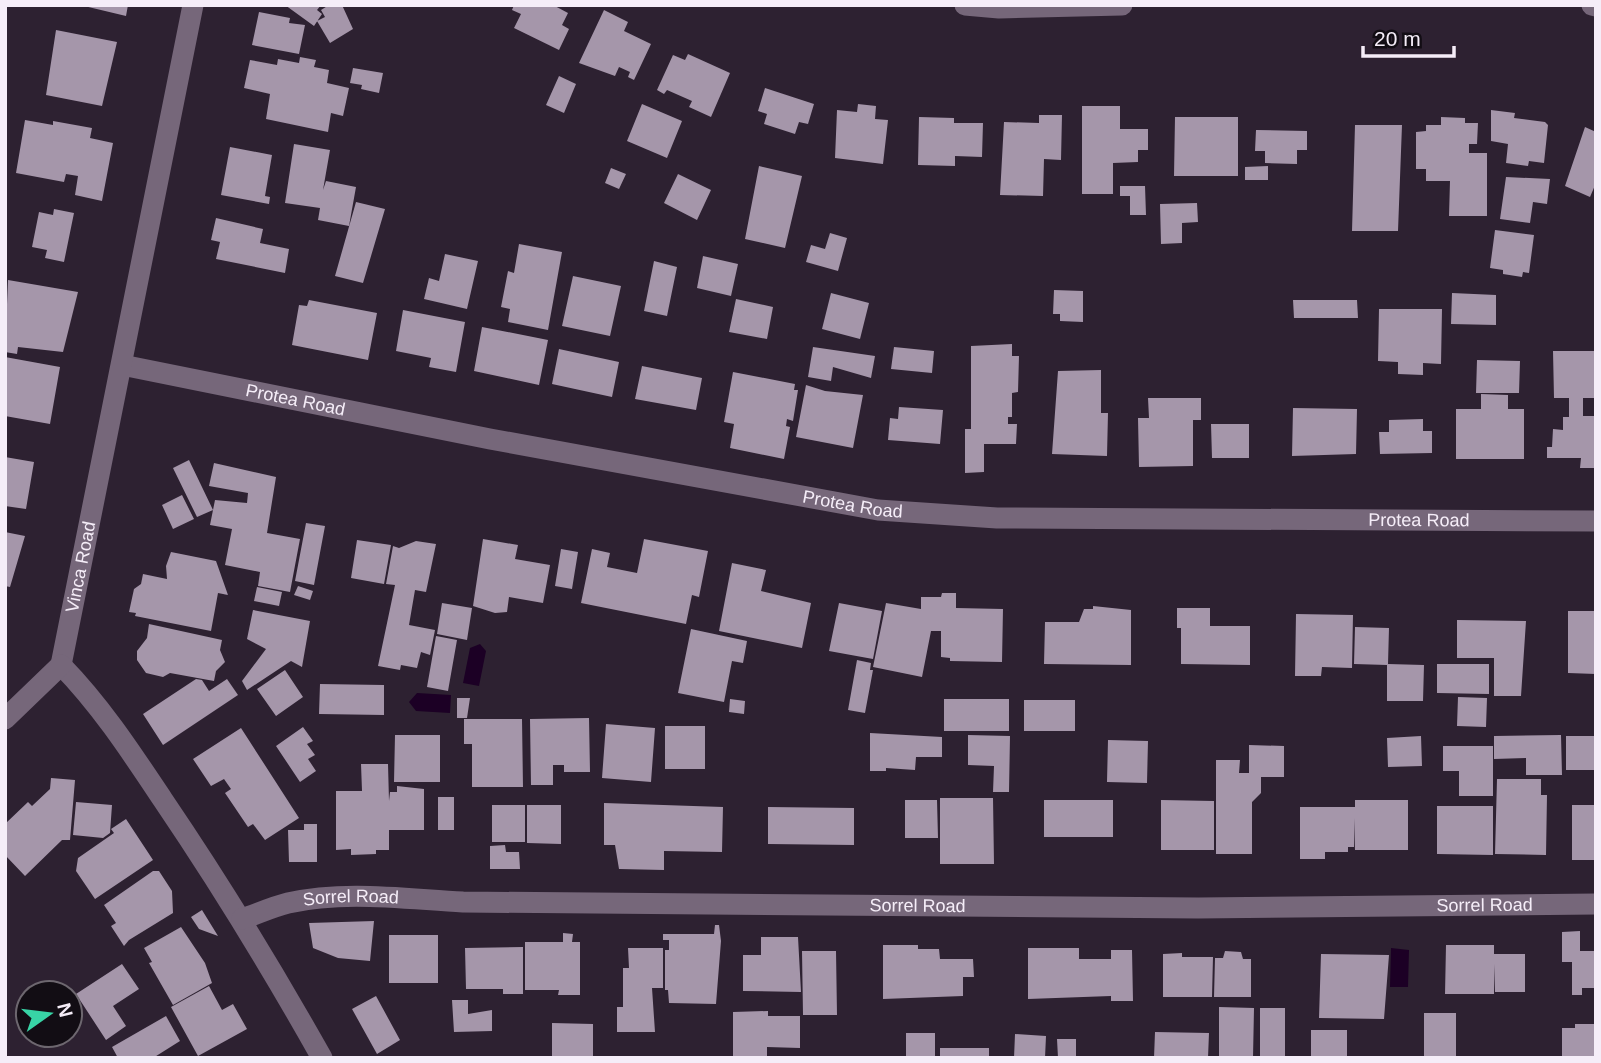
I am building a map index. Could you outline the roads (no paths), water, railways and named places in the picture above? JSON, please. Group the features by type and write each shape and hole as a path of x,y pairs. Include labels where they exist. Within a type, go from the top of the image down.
{"street":[{"name":"Vinca Road","path":"61,665 192,5"},
{"path":"965,5 999,8 1122,5"},
{"name":"Protea Road","path":"122,365 490,439 878,510 997,518 1596,521"},
{"path":"5,719 61,665 91,696 242,919 322,1058"},
{"name":"Sorrel Road","path":"242,919 301,901 374,898 463,902 1184,908 1596,904"}]}
